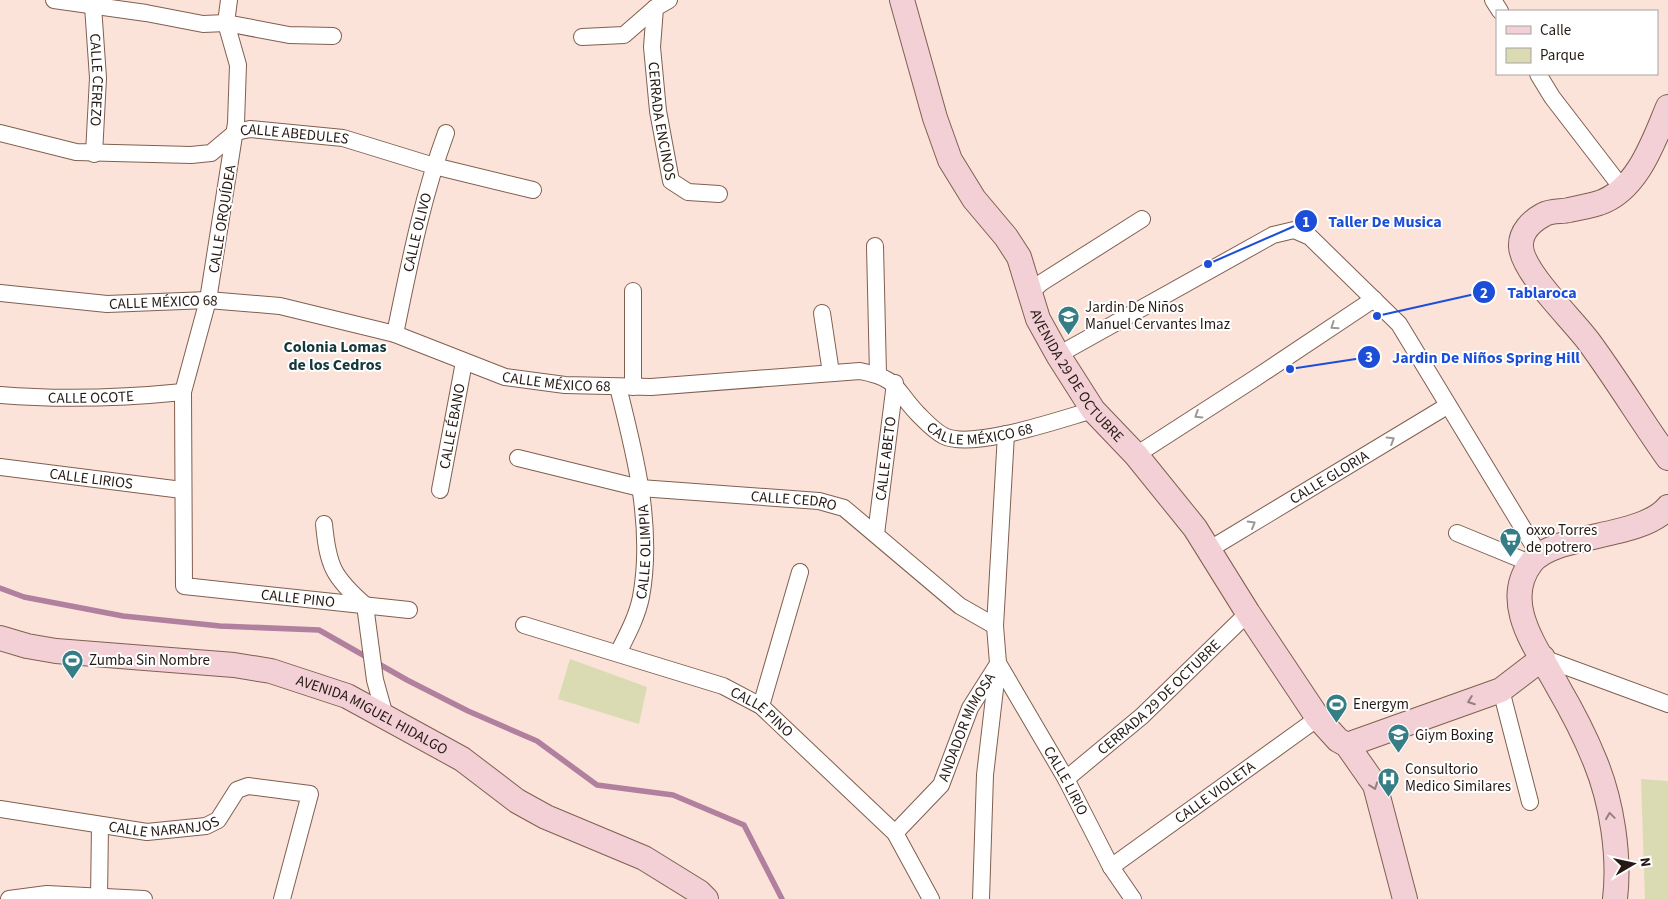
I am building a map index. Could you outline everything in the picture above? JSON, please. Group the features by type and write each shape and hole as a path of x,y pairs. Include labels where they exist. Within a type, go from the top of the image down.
{"street":[{"path":"54,0 203,24 226,23 289,35 332,36"},
{"name":"CALLE ORQUÍDEA","path":"184,586 182,490 183,392 208,300 236,132 238,65 226,23 229,0"},
{"name":"AVENIDA 29 DE OCTUBRE","path":"902,0 935,118 950,160 974,198 1014,250 1031,292 1038,318 1058,355 1093,410 1136,454 1210,549 1248,613 1318,718 1338,740 1348,745 1375,785 1405,899"},
{"name":"CERRADA ENCINOS","path":"582,37 624,35 662,4"},
{"name":"CERRADA ENCINOS","path":"662,4 652,47 658,111 671,182 688,192 719,194"},
{"name":"CALLE CEREZO","path":"93,6 98,78 94,154"},
{"path":"1539,75 1552,97 1622,188"},
{"path":"1668,107 1643,162 1622,188 1601,202 1568,211 1546,213 1528,226 1522,236 1521,247 1524,258 1545,290 1588,341 1668,458"},
{"name":"CALLE ABEDULES","path":"0,133 35,144 94,154 191,155 211,153 236,132 250,129 343,138 434,166 533,190"},
{"name":"CALLE OLIVO","path":"395,334 413,248 434,166 446,133"},
{"path":"1031,292 1040,283 1142,219"},
{"path":"1058,355 1273,235 1286,230 1294,230 1310,237 1399,324 1420,356 1447,406 1472,441 1534,558"},
{"path":"875,246 878,374"},
{"name":"CALLE OLIMPIA","path":"618,653 633,625 641,598 645,555 640,488 625,387 634,291"},
{"name":"CALLE MÉXICO 68","path":"0,293 107,304 208,300 280,306 395,334 505,377 565,385 625,387 690,385 860,371 878,374 895,383 902,396 918,414 946,437 980,439 1006,434 1093,410"},
{"path":"1136,454 1254,379 1374,299"},
{"path":"822,313 831,373"},
{"name":"CALLE ÉBANO","path":"440,490 464,362"},
{"name":"CALLE ABETO","path":"876,534 895,383"},
{"name":"CALLE OCOTE","path":"0,395 40,398 146,396 183,392"},
{"name":"CALLE GLORIA","path":"1210,549 1447,406"},
{"path":"981,899 985,775 998,663 995,626 1006,434"},
{"name":"CALLE CEDRO","path":"518,458 640,488 819,500 844,508 960,606 995,626"},
{"name":"CALLE LIRIOS","path":"0,467 182,490"},
{"path":"1457,533 1534,558 1634,526 1653,518 1668,507"},
{"path":"324,524 331,564 342,585 366,610 376,680 385,716"},
{"path":"1534,558 1521,582 1520,606 1530,642 1542,658 1577,721 1596,763 1608,806 1614,844 1615,899"},
{"path":"760,706 800,572"},
{"name":"CALLE PINO","path":"184,586 366,610 409,610"},
{"name":"CERRADA 29 DE OCTUBRE","path":"1066,779 1142,716 1248,613"},
{"name":"CALLE PINO","path":"524,625 723,686 760,706 895,833 931,899"},
{"name":"AVENIDA MIGUEL HIDALGO","path":"0,638 27,646 56,651 190,660 271,671 347,696 462,758 517,801 546,817 644,858 699,892 706,899"},
{"path":"1348,745 1501,690 1542,658"},
{"path":"1542,658 1668,704"},
{"name":"CALLE LIRIO","path":"998,663 1066,779 1111,866 1133,899"},
{"name":"ANDADOR MIMOSA","path":"895,833 941,785 970,708 998,663"},
{"path":"1501,690 1530,802"},
{"name":"CALLE VIOLETA","path":"1111,866 1318,718"},
{"name":"CALLE NARANJOS","path":"0,810 147,832 206,826 218,820 237,790 248,786 310,794 282,899"},
{"path":"99,897 100,825"},
{"path":"9,899 47,894 144,899"}],"green space":[{"path":"570,659 647,687 639,724 558,699"},
{"path":"1641,779 1668,781 1668,899 1645,899"}],"waterway":[{"path":"0,588 24,597 123,616 220,626 319,630 407,680 468,711 537,741 597,785 673,795 744,825 782,899"}],"place":[{"name":"Taller De Musica","path":"1208,264"},
{"name":"Tablaroca","path":"1377,316"},
{"name":"Jardin De Niños Manuel Cervantes Imaz","path":"1069,335"},
{"name":"Jardin De Niños Spring Hill","path":"1290,369"},
{"name":"oxxo Torres de potrero","path":"1510,558"},
{"name":"Zumba Sin Nombre","path":"73,679"},
{"name":"Energym","path":"1337,723"},
{"name":"Giym Boxing","path":"1399,754"},
{"name":"Consultorio Medico Similares","path":"1389,797"}],"district":[{"name":"Colonia Lomas de los Cedros","path":"335,355"}]}
